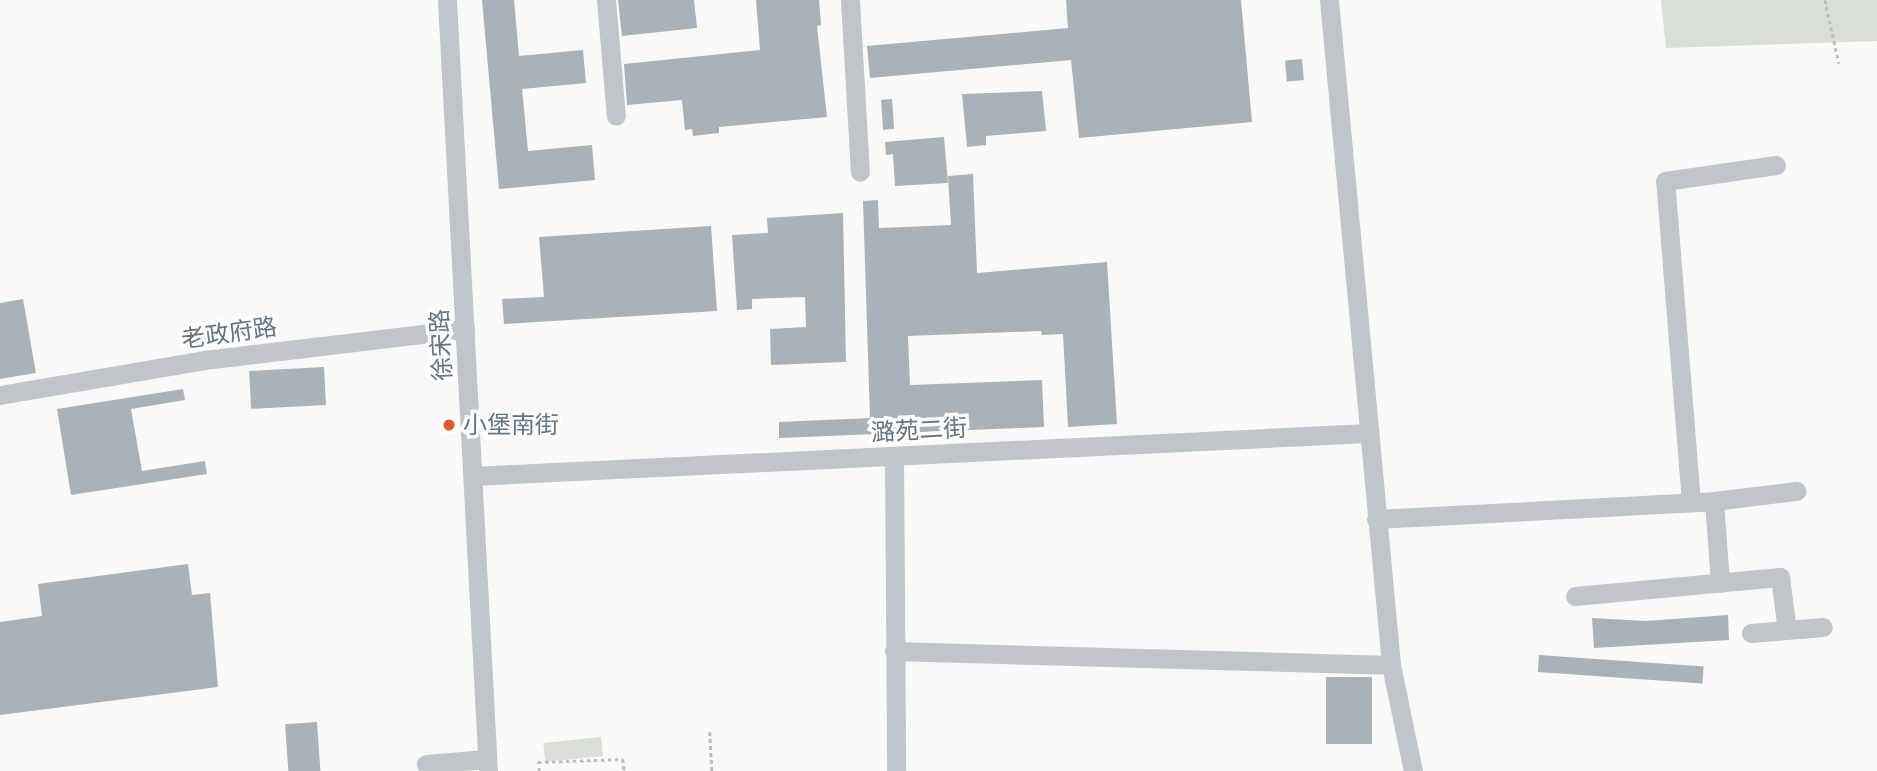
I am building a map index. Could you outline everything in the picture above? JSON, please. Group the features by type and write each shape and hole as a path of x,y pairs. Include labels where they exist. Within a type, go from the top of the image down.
{"street":[{"name":"徐宋路","path":"447,0 487,765"},
{"path":"606,0 616,116"},
{"path":"850,0 860,172"},
{"path":"1329,0 1391,664 1413,771"},
{"path":"1691,502 1665,181 1776,165"},
{"name":"老政府路","path":"0,396 204,360 465,329"},
{"name":"潞苑二街","path":"473,476 1368,433"},
{"path":"894,456 896,771"},
{"path":"1376,519 1691,502 1796,491"},
{"path":"1714,500 1720,583"},
{"path":"1575,596 1780,577 1787,630"},
{"path":"1751,633 1823,627"},
{"path":"894,651 1391,664"},
{"path":"426,764 487,765"}],"path":[{"path":"1825,0 1839,63"},
{"path":"710,732 712,771"},
{"path":"539,771 538,762 623,759 624,771"}],"shaded area":[{"path":"1661,0 1877,0 1877,41 1666,48"},
{"path":"601,737 603,756 545,762 543,743"}],"building":[{"path":"482,0 514,0 519,56 583,50 586,83 522,89 528,151 592,145 595,180 499,189"},
{"path":"618,0 694,0 697,28 622,36"},
{"path":"756,0 819,0 821,25 817,26 827,117 719,127 719,133 693,136 692,129 685,130 682,100 627,105 624,64 760,50"},
{"path":"1066,0 1241,0 1252,122 1079,138 1071,60 870,78 867,46 1068,28"},
{"path":"1302,59 1304,80 1287,81 1285,60"},
{"path":"1042,91 1046,131 986,136 986,145 967,147 962,94"},
{"path":"892,99 894,129 883,130 881,100"},
{"path":"944,137 948,183 895,186 893,154 886,155 885,142"},
{"path":"973,174 977,273 1107,262 1117,424 1068,427 1063,334 1042,335 1041,331 908,336 910,385 1042,380 1044,427 779,438 779,422 870,418 863,201 878,200 879,228 951,225 948,176"},
{"path":"843,213 846,362 771,365 770,329 806,327 805,297 752,299 752,309 737,310 732,235 768,233 767,218"},
{"path":"711,226 717,311 504,324 502,299 544,297 539,237"},
{"path":"23,299 36,373 0,379 0,303"},
{"path":"324,367 326,405 251,409 249,371"},
{"path":"183,389 185,400 131,409 142,471 205,461 207,474 71,495 57,409"},
{"path":"188,564 192,595 210,593 218,687 0,715 0,622 42,616 38,584"},
{"path":"1728,615 1729,640 1594,648 1592,618 1646,621"},
{"path":"1539,655 1704,667 1702,683 1538,672"},
{"path":"1326,677 1372,677 1372,744 1326,744"},
{"path":"317,722 320,771 288,771 285,724"}],"place":[{"name":"小堡南街","path":"449,425"}]}
